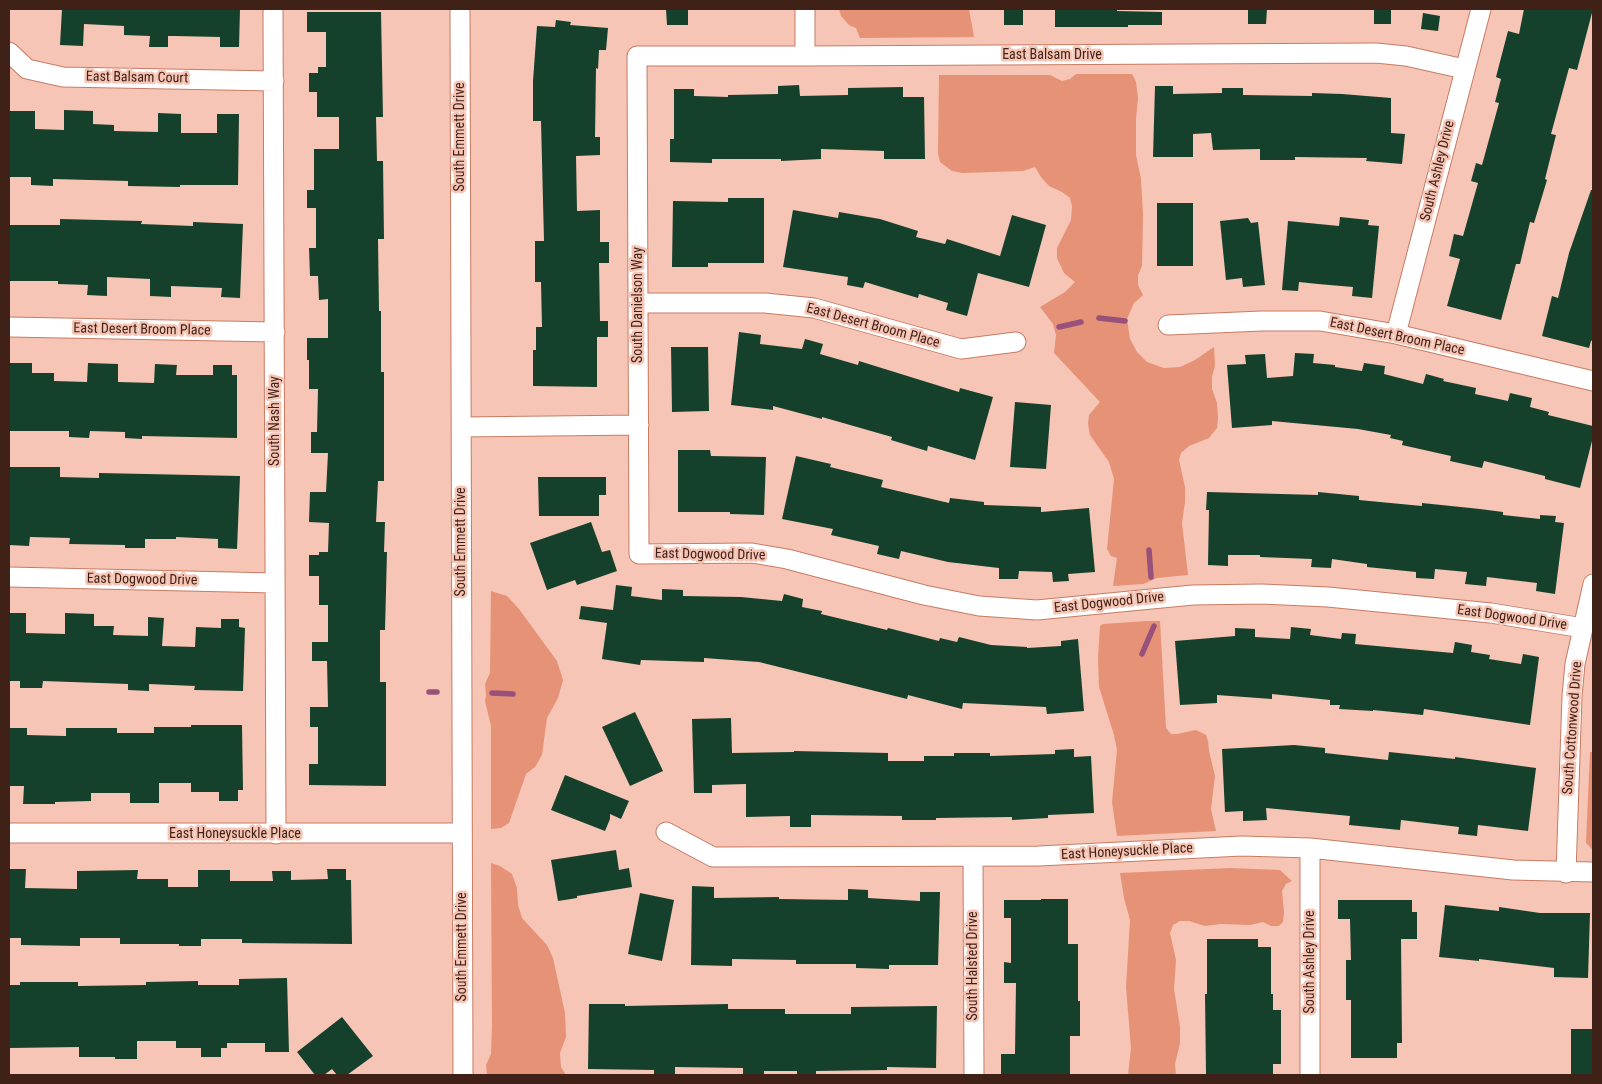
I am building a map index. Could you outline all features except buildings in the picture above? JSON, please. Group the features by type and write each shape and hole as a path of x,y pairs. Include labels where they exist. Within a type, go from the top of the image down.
{"street":[{"name":"South Nash Way","path":"274,9 276,834"},
{"name":"South Emmett Drive","path":"460,9 463,1075"},
{"path":"805,9 805,56"},
{"name":"South Ashley Drive","path":"1396,334 1481,9"},
{"name":"East Balsam Court","path":"9,52 27,69 63,77 274,80"},
{"name":"East Balsam Drive","path":"637,56 1376,52 1406,56 1464,69"},
{"name":"South Danielson Way","path":"637,56 639,554"},
{"name":"East Desert Broom Place","path":"638,303 765,303 814,308 961,349 1016,342"},
{"name":"East Desert Broom Place","path":"1168,325 1262,321 1320,321 1396,334 1593,381"},
{"name":"East Desert Broom Place","path":"9,327 275,332"},
{"path":"461,427 639,425"},
{"name":"East Dogwood Drive","path":"639,554 752,553 788,559 924,595 979,606 1037,610 1193,595 1262,594 1328,597 1491,613 1583,628"},
{"name":"East Dogwood Drive","path":"9,577 276,583"},
{"name":"South Cottonwood Drive","path":"1566,872 1572,696 1575,664 1593,584"},
{"name":"East Honeysuckle Place","path":"666,832 713,857 1039,856 1242,846 1310,848 1513,870 1593,872"},
{"name":"East Honeysuckle Place","path":"9,833 462,834"},
{"name":"South Ashley Drive","path":"1310,848 1310,1075"},
{"name":"South Halsted Drive","path":"973,856 974,1075"}],"shaded area":[{"path":"839,9 969,9 974,37 860,38 856,28 849,25 841,16"},
{"path":"1076,74 1132,74 1136,82 1138,98 1136,155 1141,179 1143,215 1142,266 1138,275 1138,285 1143,295 1134,303 1127,319 1130,339 1137,352 1147,362 1164,368 1180,367 1195,360 1214,347 1215,365 1212,389 1217,403 1217,428 1209,438 1189,446 1181,453 1179,460 1185,487 1182,523 1188,575 1157,578 1143,584 1113,586 1117,558 1111,556 1107,549 1114,479 1109,462 1090,435 1088,424 1089,415 1100,402 1054,353 1056,335 1053,324 1040,307 1065,292 1075,282 1064,273 1057,258 1057,248 1071,220 1072,206 1070,198 1049,186 1035,167 1023,171 962,173 952,171 940,162 938,153 939,75 1050,75 1062,81 1070,79"},
{"path":"491,591 507,596 519,609 557,661 563,680 558,698 547,718 542,755 535,767 526,774 509,823 501,828 491,829 491,726 485,701 485,684 490,673"},
{"path":"1160,621 1166,728 1171,734 1196,730 1206,735 1208,741 1215,776 1211,809 1216,831 1117,836 1112,802 1117,750 1099,687 1100,626 1103,624"},
{"path":"1590,752 1593,752 1593,850 1586,843"},
{"path":"491,863 500,866 512,874 517,888 518,905 522,918 547,945 553,958 565,1013 566,1037 560,1053 561,1067 566,1075 487,1075 486,1065 491,1054 492,1026"},
{"path":"1230,868 1280,870 1292,881 1286,884 1282,891 1283,922 1279,926 1271,926 1263,922 1250,925 1221,924 1205,926 1189,921 1180,921 1173,925 1170,933 1176,960 1174,989 1180,1027 1180,1043 1175,1064 1176,1075 1128,1075 1131,1048 1126,987 1130,920 1120,873"}],"waterway":[{"path":"1099,318 1125,321"},
{"path":"1059,327 1081,322"},
{"path":"1149,550 1151,577"},
{"path":"1142,654 1154,626"},
{"path":"429,692 437,692"},
{"path":"492,693 513,694"}]}
